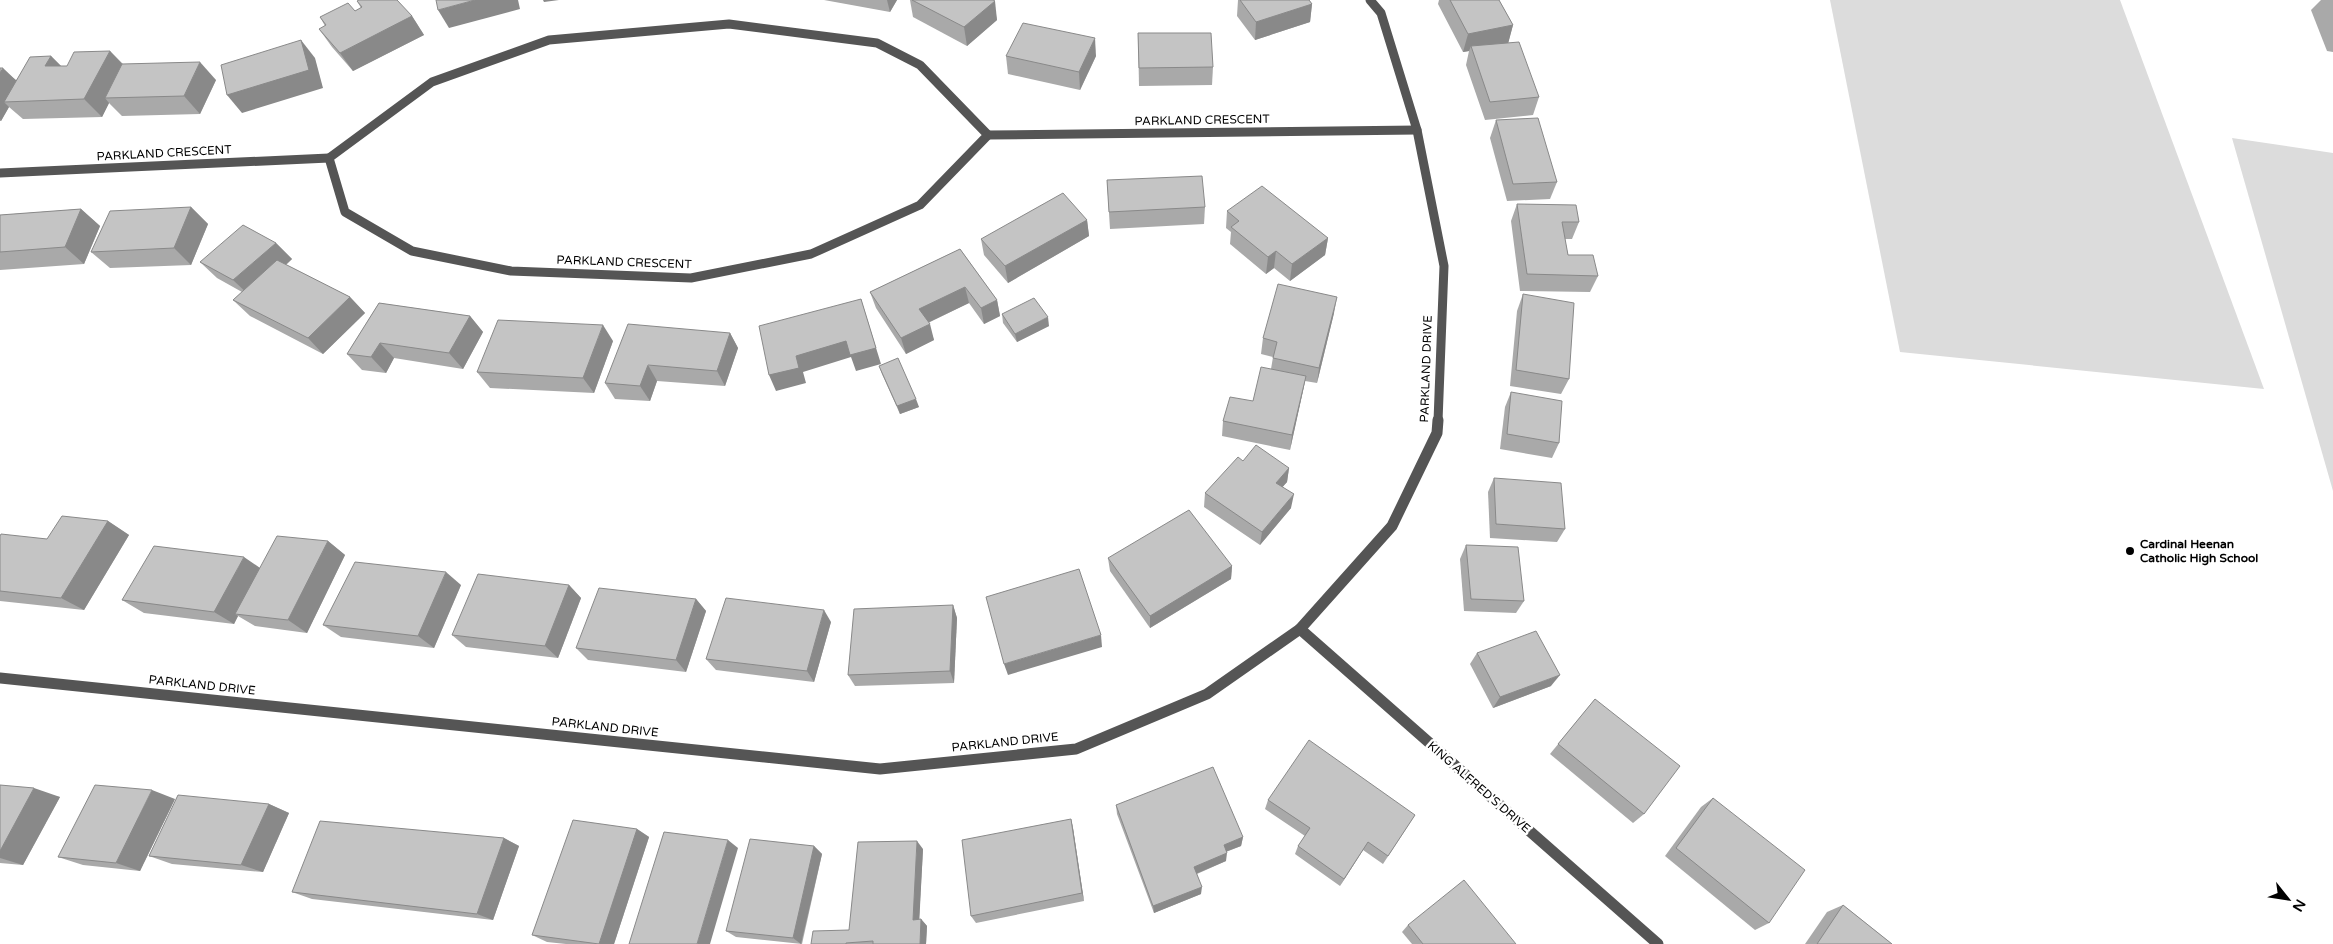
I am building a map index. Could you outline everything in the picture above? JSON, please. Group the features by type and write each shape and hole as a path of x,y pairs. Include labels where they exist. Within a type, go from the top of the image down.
{"street":[{"name":"PARKLAND DRIVE","path":"0,678 880,769 1076,749 1207,694 1300,629 1392,526 1437,433 1444,266 1417,130 1381,14 1370,0"},
{"path":"329,158 432,82 549,40 729,24 878,43 920,65 988,135"},
{"name":"PARKLAND CRESCENT","path":"0,173 329,158 346,212 412,251 511,271 691,278 811,254 920,205 988,135 1417,130"},
{"name":"KING ALFRED'S DRIVE","path":"1300,629 1658,944"}],"shaded area":[{"path":"1830,0 2120,0 2264,389 1900,352"},
{"path":"2232,138 2333,153 2333,491"}],"building":[{"path":"397,0 412,16 340,53 319,29 326,25 320,17 348,3 355,11 362,7 357,1"},
{"path":"436,0 475,0 438,10"},
{"path":"912,0 993,0 995,1 964,27"},
{"path":"1240,0 1309,0 1312,4 1256,22"},
{"path":"1450,0 1499,0 1513,25 1468,34"},
{"path":"1023,23 1095,38 1079,72 1006,56"},
{"path":"1138,33 1211,33 1213,67 1139,68"},
{"path":"301,40 309,70 227,95 221,65"},
{"path":"1519,42 1539,97 1490,102 1471,46"},
{"path":"110,51 84,99 4,102 30,57 51,56 45,66 67,66 74,52"},
{"path":"200,62 184,96 105,98 122,64"},
{"path":"1538,118 1557,182 1513,184 1496,120"},
{"path":"1202,176 1205,207 1109,212 1107,180"},
{"path":"1262,186 1328,238 1292,264 1276,251 1268,257 1231,227 1239,221 1227,211"},
{"path":"1063,193 1087,220 1005,266 981,239"},
{"path":"1517,204 1576,205 1579,222 1562,222 1568,255 1593,255 1598,276 1527,274"},
{"path":"191,207 174,248 91,252 110,211"},
{"path":"81,209 65,247 0,252 0,215"},
{"path":"243,225 276,243 233,280 200,262"},
{"path":"960,249 997,300 981,308 965,287 919,309 930,324 901,338 870,292"},
{"path":"277,260 350,297 308,338 233,300"},
{"path":"1278,284 1337,297 1319,368 1273,358 1277,342 1263,338"},
{"path":"1523,294 1574,303 1569,379 1516,370"},
{"path":"1034,298 1048,317 1015,334 1002,314"},
{"path":"861,299 876,348 850,355 846,341 796,356 799,368 769,375 759,326"},
{"path":"379,303 470,316 449,353 380,343 371,357 347,354"},
{"path":"498,320 603,325 583,378 477,372"},
{"path":"628,324 730,333 717,371 648,365 640,386 605,383"},
{"path":"898,358 916,399 897,406 879,366"},
{"path":"1261,367 1306,376 1292,435 1223,421 1230,397 1253,401"},
{"path":"1511,392 1562,401 1559,443 1507,434"},
{"path":"1256,445 1289,468 1276,483 1294,494 1262,532 1205,493 1238,457 1243,461"},
{"path":"1494,478 1561,483 1565,529 1496,524"},
{"path":"1189,510 1232,566 1150,616 1108,558"},
{"path":"62,516 108,521 61,598 0,591 1,534 47,539"},
{"path":"277,536 328,541 288,620 235,614"},
{"path":"1466,545 1518,547 1524,601 1471,599"},
{"path":"154,546 244,557 214,612 122,600"},
{"path":"355,562 446,572 418,636 323,625"},
{"path":"1079,569 1101,635 1004,664 986,597"},
{"path":"478,574 569,585 545,646 452,635"},
{"path":"599,588 696,599 676,660 576,648"},
{"path":"726,598 824,610 807,671 706,659"},
{"path":"953,605 950,671 848,675 854,609"},
{"path":"1536,631 1560,675 1500,697 1477,653"},
{"path":"1595,699 1680,766 1644,814 1558,744"},
{"path":"1309,740 1415,815 1388,856 1368,842 1344,879 1298,846 1310,828 1268,800"},
{"path":"1213,767 1243,837 1224,845 1227,853 1194,867 1202,887 1153,906 1116,805"},
{"path":"0,785 34,788 0,851"},
{"path":"95,785 152,790 116,863 58,857"},
{"path":"178,795 269,804 241,865 149,856"},
{"path":"1713,798 1805,870 1769,923 1676,848"},
{"path":"1071,819 1082,893 971,916 962,840"},
{"path":"573,820 637,829 599,944 532,935"},
{"path":"320,821 504,838 477,914 292,892"},
{"path":"664,832 728,840 697,944 629,944"},
{"path":"750,839 814,846 793,938 726,931"},
{"path":"917,841 913,920 921,919 920,944 873,944 873,941 846,944 811,944 813,931 849,930 858,842"},
{"path":"1464,880 1516,944 1423,944 1408,925"},
{"path":"1843,905 1892,944 1817,944"}],"place":[{"name":"Cardinal Heenan Catholic High School","path":"2130,551"}]}
